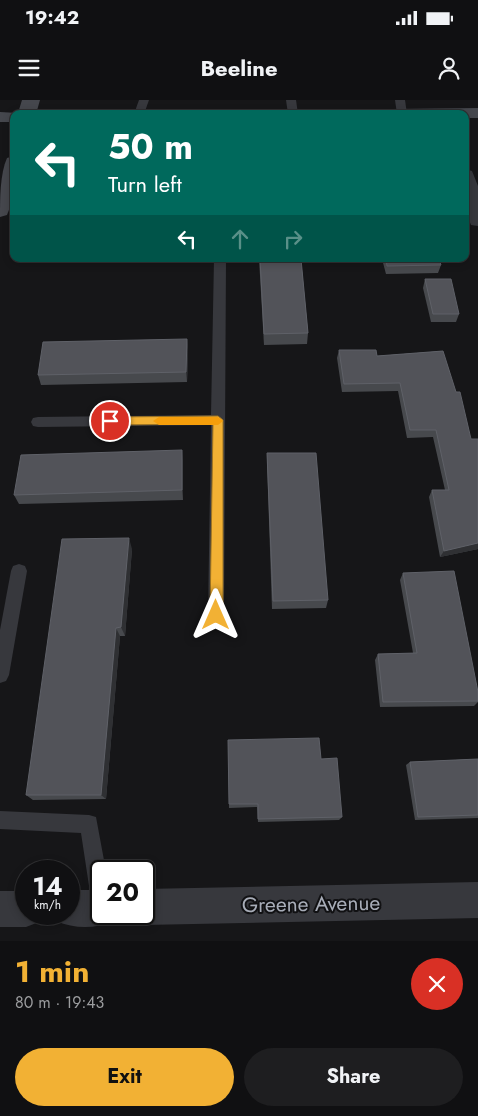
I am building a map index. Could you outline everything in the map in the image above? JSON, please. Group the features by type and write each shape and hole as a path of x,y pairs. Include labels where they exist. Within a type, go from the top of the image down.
{"street":[{"path":"0,211 10,175"},
{"path":"469,189 478,220"},
{"name":"Greene Avenue","path":"155,907 478,900"},
{"path":"0,909 15,909"}],"lane":[{"path":"216,615 220,262"},
{"path":"38,422 218,420"},
{"path":"0,675 19,572"},
{"path":"0,820 89,824 95,860"}],"building":[{"path":"260,262 301,262 308,333 264,334"},
{"path":"386,262 440,262 441,265 387,266"},
{"path":"425,279 451,279 459,314 433,314"},
{"path":"187,339 186,372 38,375 43,342"},
{"path":"339,350 376,350 377,356 443,351 456,392 460,392 471,439 478,439 478,543 444,551 432,490 449,490 436,430 410,430 400,383 344,384"},
{"path":"182,450 182,490 14,495 21,455"},
{"path":"267,453 316,453 328,600 273,601"},
{"path":"129,538 121,627 116,628 101,795 26,795 62,539"},
{"path":"454,571 478,692 478,701 383,702 378,654 417,653 403,573"},
{"path":"319,738 321,759 337,758 342,817 258,819 258,804 229,804 228,740"},
{"path":"478,759 478,815 418,817 410,762"}],"slow traffic":[{"path":"159,421 218,421"}],"route":[{"path":"110,421 218,420 216,615"}]}
